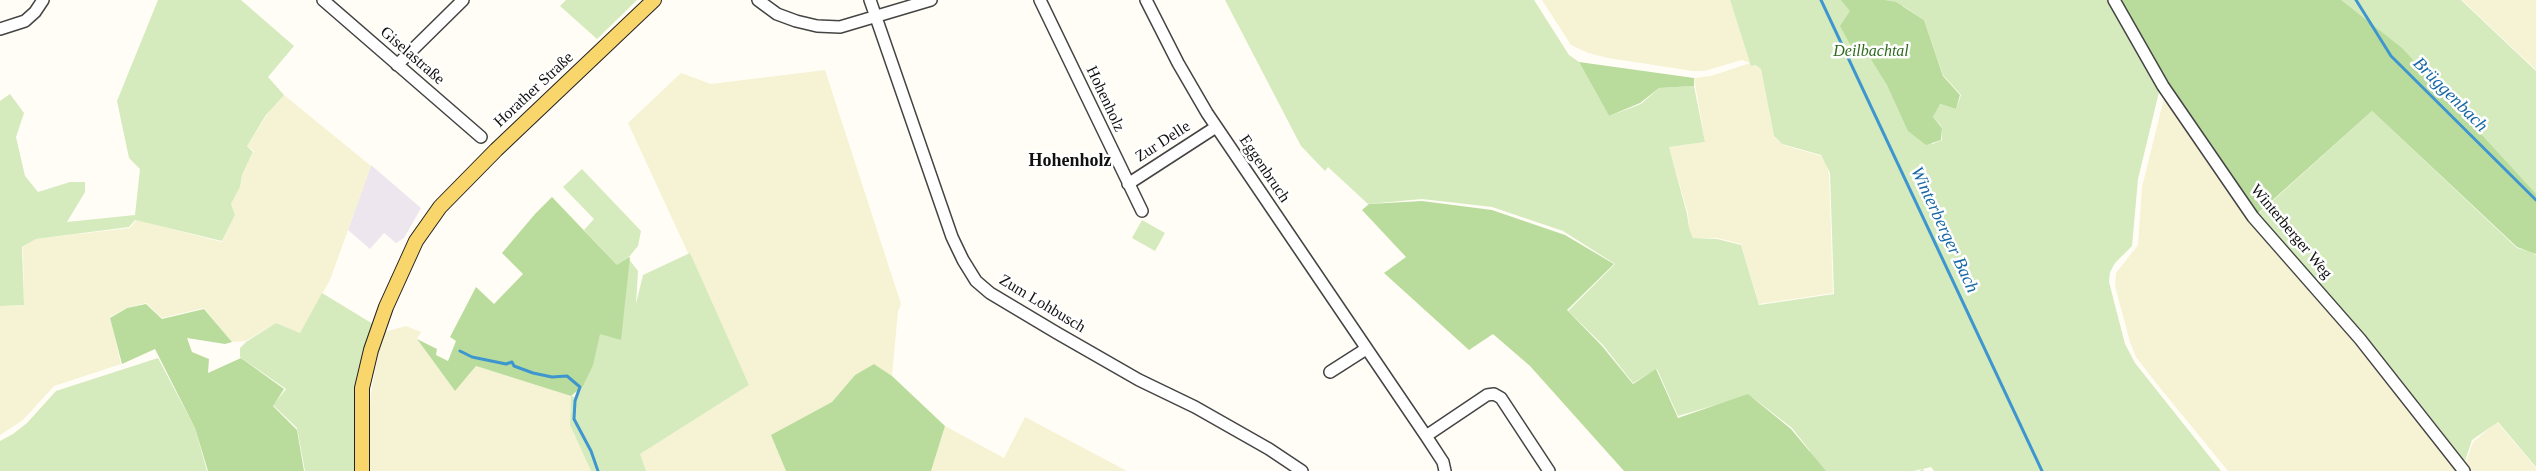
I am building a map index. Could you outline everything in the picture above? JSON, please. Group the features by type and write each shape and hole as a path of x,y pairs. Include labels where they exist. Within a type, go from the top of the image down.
{"main road":[{"name":"Horather Straße","path":"362,471 360,429 362,388 371,350 404,265 416,241 440,207 515,131 654,0"}],"street":[{"path":"0,29 25,20 35,12 43,0"},
{"name":"Giselastraße","path":"323,0 481,137"},
{"path":"397,64 463,0"},
{"path":"758,0 777,14 817,26 840,27 931,0"},
{"name":"Zum Lohbusch","path":"870,0 952,237 976,281 990,293 1057,333 1139,380 1195,407 1269,449 1302,471"},
{"name":"Hohenholz","path":"1040,0 1142,211"},
{"name":"Eggenbruch","path":"1146,0 1178,63 1216,127 1426,436 1443,462 1445,471"},
{"name":"Winterberger Weg","path":"2114,0 2163,86 2253,216 2360,339 2464,471"},
{"name":"Zur Delle","path":"1128,184 1216,127"},
{"path":"1330,372 1366,349"},
{"path":"1426,436 1487,395 1494,394 1501,398 1549,471"}],"shaded area":[{"path":"1542,0 1730,0 1750,63 1742,60 1704,71 1693,71 1608,58 1588,53 1571,45"},
{"path":"2462,0 2536,0 2536,70"},
{"path":"1750,63 1761,69 1774,137 1783,145 1821,156 1826,163 1829,175 1833,293 1759,304 1741,244 1717,238 1693,238 1689,228 1688,214 1669,147 1705,142 1694,78 1711,76"},
{"path":"825,70 901,304 898,311 892,376 874,364 855,375 832,402 772,435 786,471 644,471 633,458 749,385 628,123 681,73 711,84"},
{"path":"2165,94 2250,219 2357,341 2460,471 2228,471 2156,383 2136,357 2115,286 2116,273 2138,245 2142,187"},
{"path":"284,95 371,166 330,280 300,333 276,323 246,341 232,342 204,308 162,318 146,303 126,308 110,317 121,364 54,386 23,420 0,435 0,306 24,305 23,247 36,239 130,228 136,220 222,242 235,215 231,204 254,151 247,146 274,104"},
{"path":"371,165 421,208 404,238 396,243 384,233 370,249 348,230"},
{"path":"406,326 421,332 417,339 455,391 476,366 571,396 570,425 591,471 370,471 368,436 371,393 378,352 384,332"},
{"path":"1025,417 1127,471 931,471 945,426 1004,458"},
{"path":"2497,422 2536,468 2536,471 2468,471 2464,467 2473,442"}],"green space":[{"path":"158,0 241,0 294,46 268,77 284,95 266,115 247,146 253,152 242,175 240,187 231,204 235,215 222,241 135,220 129,227 36,239 22,247 24,305 0,306 0,101 10,94 24,113 16,137 25,176 38,192 70,182 85,182 85,192 67,222 135,215 140,169 129,158 117,101"},
{"path":"566,0 637,0 597,39 560,6"},
{"name":"Deilbachtal","path":"1225,0 1534,0 1569,55 1579,62 1609,116 1641,104 1659,88 1694,86 1705,142 1669,147 1689,228 1693,238 1717,239 1741,245 1759,305 1834,294 1830,173 1821,155 1782,144 1774,136 1761,69 1755,65 1751,66 1730,0 2108,0 2160,88 2138,179 2132,246 2115,263 2110,272 2109,282 2125,344 2135,363 2221,471 1934,471 1931,467 1923,469 1924,471 1919,471 1922,469 1914,471 1643,471 1750,395 1678,416 1657,369 1633,383 1603,345 1568,311 1615,264 1563,231 1492,207 1422,199 1368,204 1328,167 1325,171 1301,146","holes":["1903,6 1924,20 1943,75 1961,95 1956,109 1939,104 1933,117 1942,127 1942,140 1932,144 1916,110","1752,397 1792,428 1810,451 1792,458"]},
{"name":"Deilbachtal","path":"1841,0 1884,0 1896,2 1924,20 1943,76 1960,95 1956,109 1940,104 1933,117 1942,128 1941,140 1926,145 1908,131 1887,85 1869,56 1850,44 1840,26 1850,11"},
{"path":"2119,0 2341,0 2402,48 2536,194 2536,254 2517,247 2372,111 2256,215 2164,79"},
{"path":"2289,0 2461,0 2536,71 2536,253"},
{"path":"1579,62 1694,78 1694,86 1659,88 1640,103 1609,116"},
{"path":"2372,111 2517,248 2536,255 2536,467 2498,422 2472,440 2463,467 2257,215"},
{"path":"582,169 641,231 638,246 628,258 638,271 636,304 643,275 690,253 749,385 640,454 646,471 591,471 570,425 571,396 575,397 616,264 584,230 594,219 563,187"},
{"path":"552,197 617,265 630,257 621,340 600,334 593,365 583,386 571,396 476,366 455,391 417,339 437,349 436,355 448,361 456,341 450,337 476,287 494,304 523,274 502,253"},
{"path":"1422,201 1492,210 1565,235 1614,264 1567,310 1602,346 1633,384 1656,369 1678,418 1748,394 1791,429 1826,471 1624,471 1530,366 1493,334 1469,350 1384,273 1406,257 1362,210 1369,204"},
{"path":"1142,220 1165,233 1155,251 1132,238"},
{"path":"322,293 373,324 366,349 358,471 305,471 297,428 273,405 286,389 240,357 240,348 246,342 276,323 300,333"},
{"path":"146,304 162,319 204,309 232,342 225,344 187,338 192,352 209,359 208,373 241,358 284,389 273,406 297,430 304,471 208,471 195,428 155,349 122,364 110,318 127,308"},
{"path":"158,358 195,428 207,471 0,471 0,441 27,423 56,391"},
{"path":"874,364 892,376 945,426 931,471 786,471 771,435 832,402 855,375"}],"waterway":[{"name":"Winterberger Bach","path":"1821,0 2042,471"},
{"name":"Brüggenbach","path":"2356,0 2391,56 2536,200"},
{"path":"460,351 472,357 506,364 512,362 514,366 533,373 552,377 567,376 580,387 575,401 574,419 591,451 598,471"}],"district":[{"name":"Hohenholz","path":"1070,161"}]}
